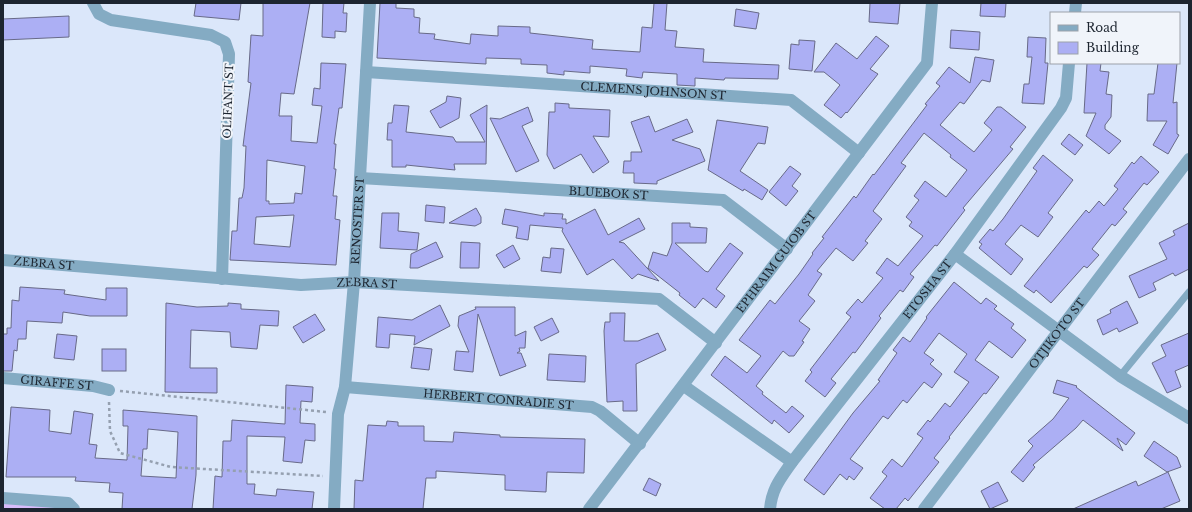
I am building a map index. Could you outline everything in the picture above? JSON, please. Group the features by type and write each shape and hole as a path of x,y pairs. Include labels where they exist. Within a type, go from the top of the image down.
{"street":[{"name":"OLIFANT ST","path":"93,3 99,14 111,20 211,36 225,42 229,54 222,279"},
{"name":"RENOSTER ST","path":"334,509 338,414 345,387 354,282 370,3"},
{"name":"EPHRAIM GUIOB ST","path":"589,509 640,444 927,64 932,3"},
{"name":"ETOSHA ST","path":"770,509 771,496 777,484 792,462 955,254 1061,108 1066,98 1070,64"},
{"name":"CLEMENS JOHNSON ST","path":"366,72 430,75 792,100 859,153"},
{"name":"OTJIKOTO ST","path":"924,509 1189,159"},
{"name":"BLUEBOK ST","path":"360,178 723,200 787,249"},
{"path":"955,254 1120,376 1189,418"},
{"name":"ZEBRA ST","path":"3,260 301,285 354,282 659,299 716,342"},
{"name":"GIRAFFE ST","path":"3,378 94,386 109,390"},
{"path":"684,386 792,462"},
{"name":"HERBERT CONRADIE ST","path":"345,387 592,407 600,411 640,444"},
{"path":"3,498 68,503 74,509"}],"lane":[{"path":"1120,376 1189,292"}],"path":[{"path":"336,477 171,467 120,453 110,432 109,390 338,414"}],"shaded area":[{"path":"3,498 74,509 3,509"}],"building":[{"path":"196,3 241,3 239,20 194,16"},
{"path":"263,3 310,3 294,94 281,93 279,116 292,116 291,141 317,143 322,106 312,105 314,88 320,89 321,63 346,64 342,108 339,108 334,144 336,144 334,169 336,169 333,196 337,196 335,219 340,220 336,265 230,260 232,231 237,231 239,198 242,198 244,188 246,146 243,146 251,83 248,82 251,35 263,36","holes":["267,160 305,166 302,194 295,193 294,203 269,204 269,201 266,201","294,215 290,247 254,244 256,217"]},
{"path":"323,3 344,3 343,13 347,13 346,32 335,31 335,38 322,37"},
{"path":"380,3 396,3 396,8 414,9 414,17 420,18 419,33 435,34 434,39 470,44 471,34 498,36 498,26 530,27 530,33 593,40 592,49 640,52 642,27 652,28 654,3 667,3 665,30 677,31 675,47 704,49 703,62 779,65 778,79 725,78 724,80 695,78 695,86 677,85 677,74 643,72 642,78 626,76 627,69 590,66 590,73 564,71 564,75 547,73 547,65 521,64 521,59 486,58 486,64 377,58"},
{"path":"870,3 900,3 898,24 869,22"},
{"path":"981,3 1006,3 1005,17 980,16"},
{"path":"736,9 759,13 756,29 734,26"},
{"path":"69,16 69,37 3,40 3,19"},
{"path":"951,30 980,32 979,50 950,48"},
{"path":"876,36 889,46 870,69 878,74 847,113 846,112 841,118 824,105 840,85 824,72 814,72 836,43 857,59"},
{"path":"1028,37 1046,38 1045,63 1048,63 1044,104 1022,103 1024,84 1029,84 1032,57 1027,57"},
{"path":"799,40 815,41 812,71 789,69 791,44 799,45"},
{"path":"975,57 994,60 990,82 982,80 964,104 960,102 940,125 974,152 992,130 984,123 997,107 1001,107 1026,127 1010,147 1013,149 963,208 965,210 937,246 935,245 910,274 914,277 903,292 900,290 879,316 881,318 855,353 853,352 831,379 836,383 825,397 805,381 812,372 810,370 851,317 846,313 858,299 862,303 883,278 876,273 887,258 898,266 923,236 909,226 912,222 906,217 919,200 914,196 925,181 946,197 967,170 950,157 951,155 924,133 901,163 906,166 873,211 882,219 865,241 868,243 853,261 836,248 817,271 822,274 808,295 815,301 799,321 810,329 802,341 804,342 794,356 789,356 783,351 756,386 763,392 762,394 786,413 792,406 804,416 789,433 774,420 772,424 711,375 725,356 747,373 761,356 739,340 770,300 775,304 799,274 813,254 812,253 824,238 822,237 854,196 856,198 927,105 925,104 940,86 936,83 949,67 970,83"},
{"path":"1087,64 1101,64 1100,71 1109,72 1106,94 1112,95 1111,117 1105,125 1105,129 1121,141 1109,154 1086,136 1096,113 1084,113"},
{"path":"1158,64 1177,64 1173,103 1177,102 1177,134 1179,135 1168,154 1153,145 1167,121 1147,121 1148,94 1154,94"},
{"path":"447,96 461,98 459,118 440,128 430,111 446,102"},
{"path":"555,103 569,104 569,108 610,110 609,137 593,136 609,162 593,173 581,154 554,169 547,155 549,112 555,112"},
{"path":"394,105 409,106 406,132 453,137 456,142 485,142 470,115 487,105 486,164 454,164 455,170 406,165 406,167 392,167 392,140 387,140 388,123 392,123"},
{"path":"528,107 533,121 522,126 539,161 516,172 490,118 500,119"},
{"path":"649,116 655,132 687,119 693,132 672,140 700,149 705,161 657,181 657,184 634,183 634,173 623,173 624,161 631,161 631,152 642,152 631,122"},
{"path":"717,120 768,127 765,144 758,143 740,171 768,190 762,200 744,189 743,191 708,170"},
{"path":"1069,134 1083,145 1075,155 1061,144"},
{"path":"1043,155 1073,180 1048,213 1053,217 1038,237 1021,225 1005,244 1023,259 1011,275 979,248 982,244 979,242 990,229 993,231 1003,219 1037,171 1033,168"},
{"path":"1141,156 1159,172 1147,185 1144,183 1123,209 1127,212 1115,226 1112,224 1092,249 1099,255 1087,268 1084,266 1051,303 1036,290 1034,293 1024,286 1086,210 1089,213 1099,201 1104,206 1118,189 1114,186 1132,162 1134,164"},
{"path":"790,166 801,174 792,186 798,191 786,206 769,192"},
{"path":"426,205 445,207 444,223 425,221"},
{"path":"476,208 481,217 481,223 475,226 449,223"},
{"path":"505,209 544,216 544,213 563,214 562,219 566,219 566,224 595,209 608,235 639,218 645,229 619,242 624,243 659,281 638,274 632,279 613,259 587,275 562,231 563,228 530,225 528,240 516,238 518,227 502,224"},
{"path":"382,213 399,213 398,231 419,233 417,250 380,248"},
{"path":"672,223 690,223 690,227 707,228 706,243 675,243 705,271 708,272 730,243 743,253 716,289 725,296 716,308 703,298 695,308 679,295 680,293 648,268 653,252 667,256 672,243"},
{"path":"1189,223 1189,269 1175,276 1173,273 1153,283 1156,290 1139,298 1129,276 1167,259 1159,243 1175,235 1173,231"},
{"path":"436,242 443,257 418,268 410,268 411,254"},
{"path":"461,242 480,243 479,268 460,268"},
{"path":"513,245 520,259 504,268 496,255"},
{"path":"551,248 564,249 561,273 541,271 543,257 550,258"},
{"path":"954,282 981,304 986,298 997,306 994,309 1014,324 1011,328 1026,340 1012,358 989,341 975,360 999,377 986,394 984,393 949,437 950,438 934,458 939,462 908,501 905,498 896,509 885,509 870,498 887,476 882,472 892,459 902,467 923,438 917,434 928,420 930,422 945,403 950,407 969,382 954,372 967,354 939,333 924,353 934,360 930,364 942,374 932,388 924,382 907,403 903,400 888,419 883,416 850,459 863,468 854,480 849,476 847,480 840,474 824,495 804,480 853,413 880,381 878,380 897,353 893,350 903,337 910,342 927,318 926,317"},
{"path":"20,287 65,290 64,294 106,300 106,288 127,288 127,316 90,316 63,312 62,323 27,321 26,339 18,339 17,351 14,350 12,371 3,371 3,334 7,334 7,328 11,328 12,300 19,301"},
{"path":"1127,301 1138,323 1119,332 1117,328 1103,335 1097,320 1111,313 1110,310"},
{"path":"166,303 197,307 228,306 228,303 241,304 241,309 279,311 278,326 260,325 257,349 231,347 230,332 191,330 190,368 217,368 217,393 165,392"},
{"path":"440,305 450,326 414,345 415,336 390,334 389,348 376,347 378,317 412,320"},
{"path":"475,307 515,307 515,336 526,331 525,348 519,348 520,351 517,353 521,353 526,366 500,376 478,314 473,372 454,370 456,351 469,352 458,326 459,316 476,309"},
{"path":"610,313 625,313 624,341 638,341 658,333 666,350 636,364 637,411 623,411 623,401 607,402 604,331 605,322 610,322"},
{"path":"315,314 325,330 303,343 293,327"},
{"path":"552,318 559,332 541,341 534,327"},
{"path":"1189,333 1189,365 1175,371 1181,387 1167,393 1152,363 1166,356 1161,345"},
{"path":"57,334 77,336 74,360 54,358"},
{"path":"414,347 432,349 429,370 411,368"},
{"path":"102,349 126,349 126,371 102,371"},
{"path":"549,354 586,356 585,382 547,380"},
{"path":"1057,380 1077,386 1076,387 1135,433 1126,445 1117,438 1123,451 1083,420 1076,428 1033,465 1035,467 1023,482 1011,472 1033,446 1028,441 1053,419 1069,398 1053,393"},
{"path":"286,385 313,387 312,402 301,401 300,423 315,424 315,441 305,440 302,463 283,461 285,437 247,436 247,484 255,484 254,494 276,496 277,489 314,492 312,509 213,509 215,476 222,477 223,441 231,441 232,420 285,424"},
{"path":"11,407 50,410 49,431 71,434 74,411 93,414 89,444 97,445 95,458 127,460 128,426 123,426 123,410 197,416 196,475 192,509 122,509 123,493 109,492 110,483 75,481 76,477 6,477","holes":["148,429 178,432 176,478 141,476 143,449 147,449"]},
{"path":"387,421 398,422 398,426 424,426 424,441 453,442 454,432 500,435 500,437 585,439 584,473 547,472 546,492 505,490 505,475 436,471 436,478 426,478 423,509 354,509 355,480 363,481 368,425 386,426"},
{"path":"1154,441 1177,457 1181,467 1167,472 1144,456"},
{"path":"1168,472 1180,501 1161,509 1073,509 1136,481 1138,486"},
{"path":"649,478 661,484 656,496 643,490"},
{"path":"998,482 1008,501 990,509 981,491"}]}
